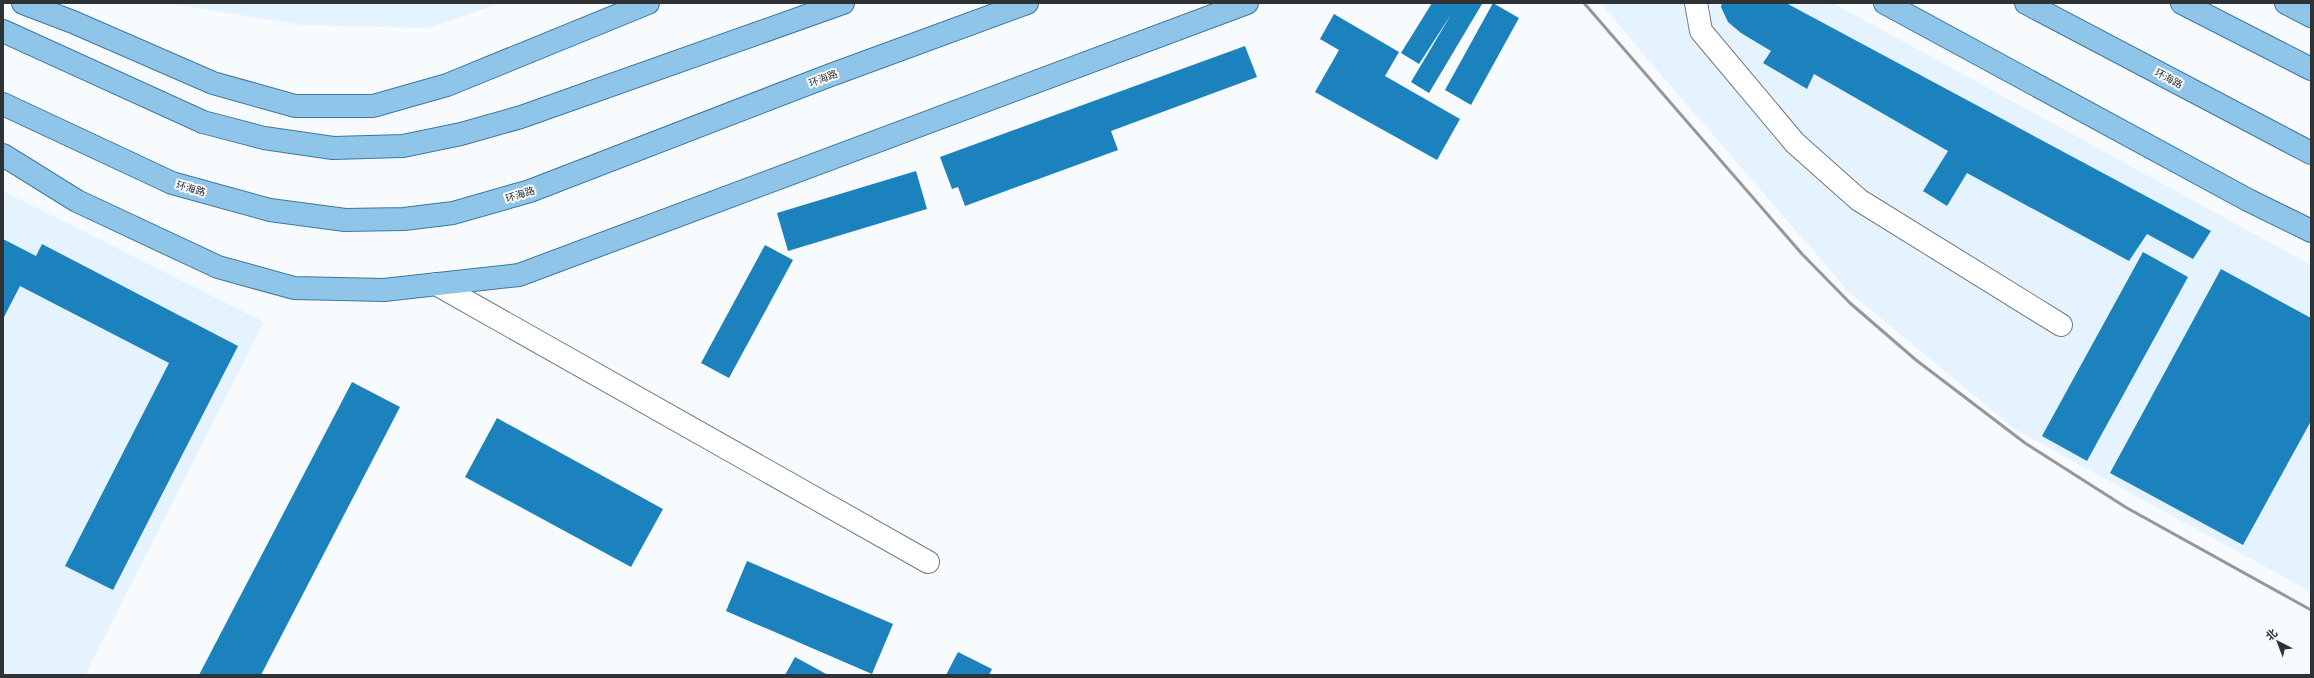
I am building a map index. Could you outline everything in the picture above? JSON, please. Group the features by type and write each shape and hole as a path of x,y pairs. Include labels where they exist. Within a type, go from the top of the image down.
{"main road":[{"path":"23,3 213,83 295,106 373,106 447,85 648,3"},
{"path":"3,31 203,122 264,138 333,148 404,146 461,134 521,117 842,3"},
{"name":"环海路","path":"3,104 172,183 270,210 345,220 404,219 453,213 530,191 828,76 1027,3"},
{"path":"3,154 76,201 218,267 294,288 384,290 518,275 1247,3"},
{"path":"1885,3 2248,200 2311,231"},
{"name":"环海路","path":"2026,3 2311,153"},
{"path":"2182,3 2311,69"},
{"path":"2286,3 2311,16"}],"street":[{"path":"1696,3 1701,31 1794,143 1859,200 2060,325"},
{"path":"436,284 928,562"}],"shaded area":[{"path":"165,3 502,3 428,28 302,25"},
{"path":"1601,3 1833,3 2311,265 2311,592 2016,430 1849,292 1644,55"},
{"path":"3,191 264,322 85,675 3,675"}],"building":[{"path":"1432,3 1482,4 1429,93 1411,82 1452,13 1419,64 1401,53"},
{"path":"1493,3 1519,18 1471,105 1445,90"},
{"path":"1722,3 1786,3 2211,231 2193,259 2147,234 2129,261 1967,173 1947,206 1923,191 1948,151 1814,74 1807,89 1763,63 1771,51 1741,33 1728,22 1721,7"},
{"path":"1334,14 1399,52 1385,76 1460,119 1437,160 1315,92 1339,50 1320,39"},
{"path":"1245,46 1257,77 1111,131 1118,150 965,206 958,187 952,189 940,157"},
{"path":"916,171 927,209 788,251 777,213"},
{"path":"3,239 36,256 42,244 238,346 113,590 65,566 169,363 20,286 3,319"},
{"path":"765,245 793,260 729,378 701,363"},
{"path":"2143,252 2188,277 2087,461 2042,436"},
{"path":"2221,269 2311,318 2311,421 2243,545 2110,473"},
{"path":"352,382 400,407 261,675 199,675"},
{"path":"497,418 663,509 631,567 465,477"},
{"path":"747,561 893,624 872,674 726,611"},
{"path":"958,652 992,669 989,675 946,675"},
{"path":"795,657 828,675 785,675"}],"railway":[{"path":"1584,3 1802,254 1850,303 1916,360 2025,443 2127,508 2311,610"}]}
